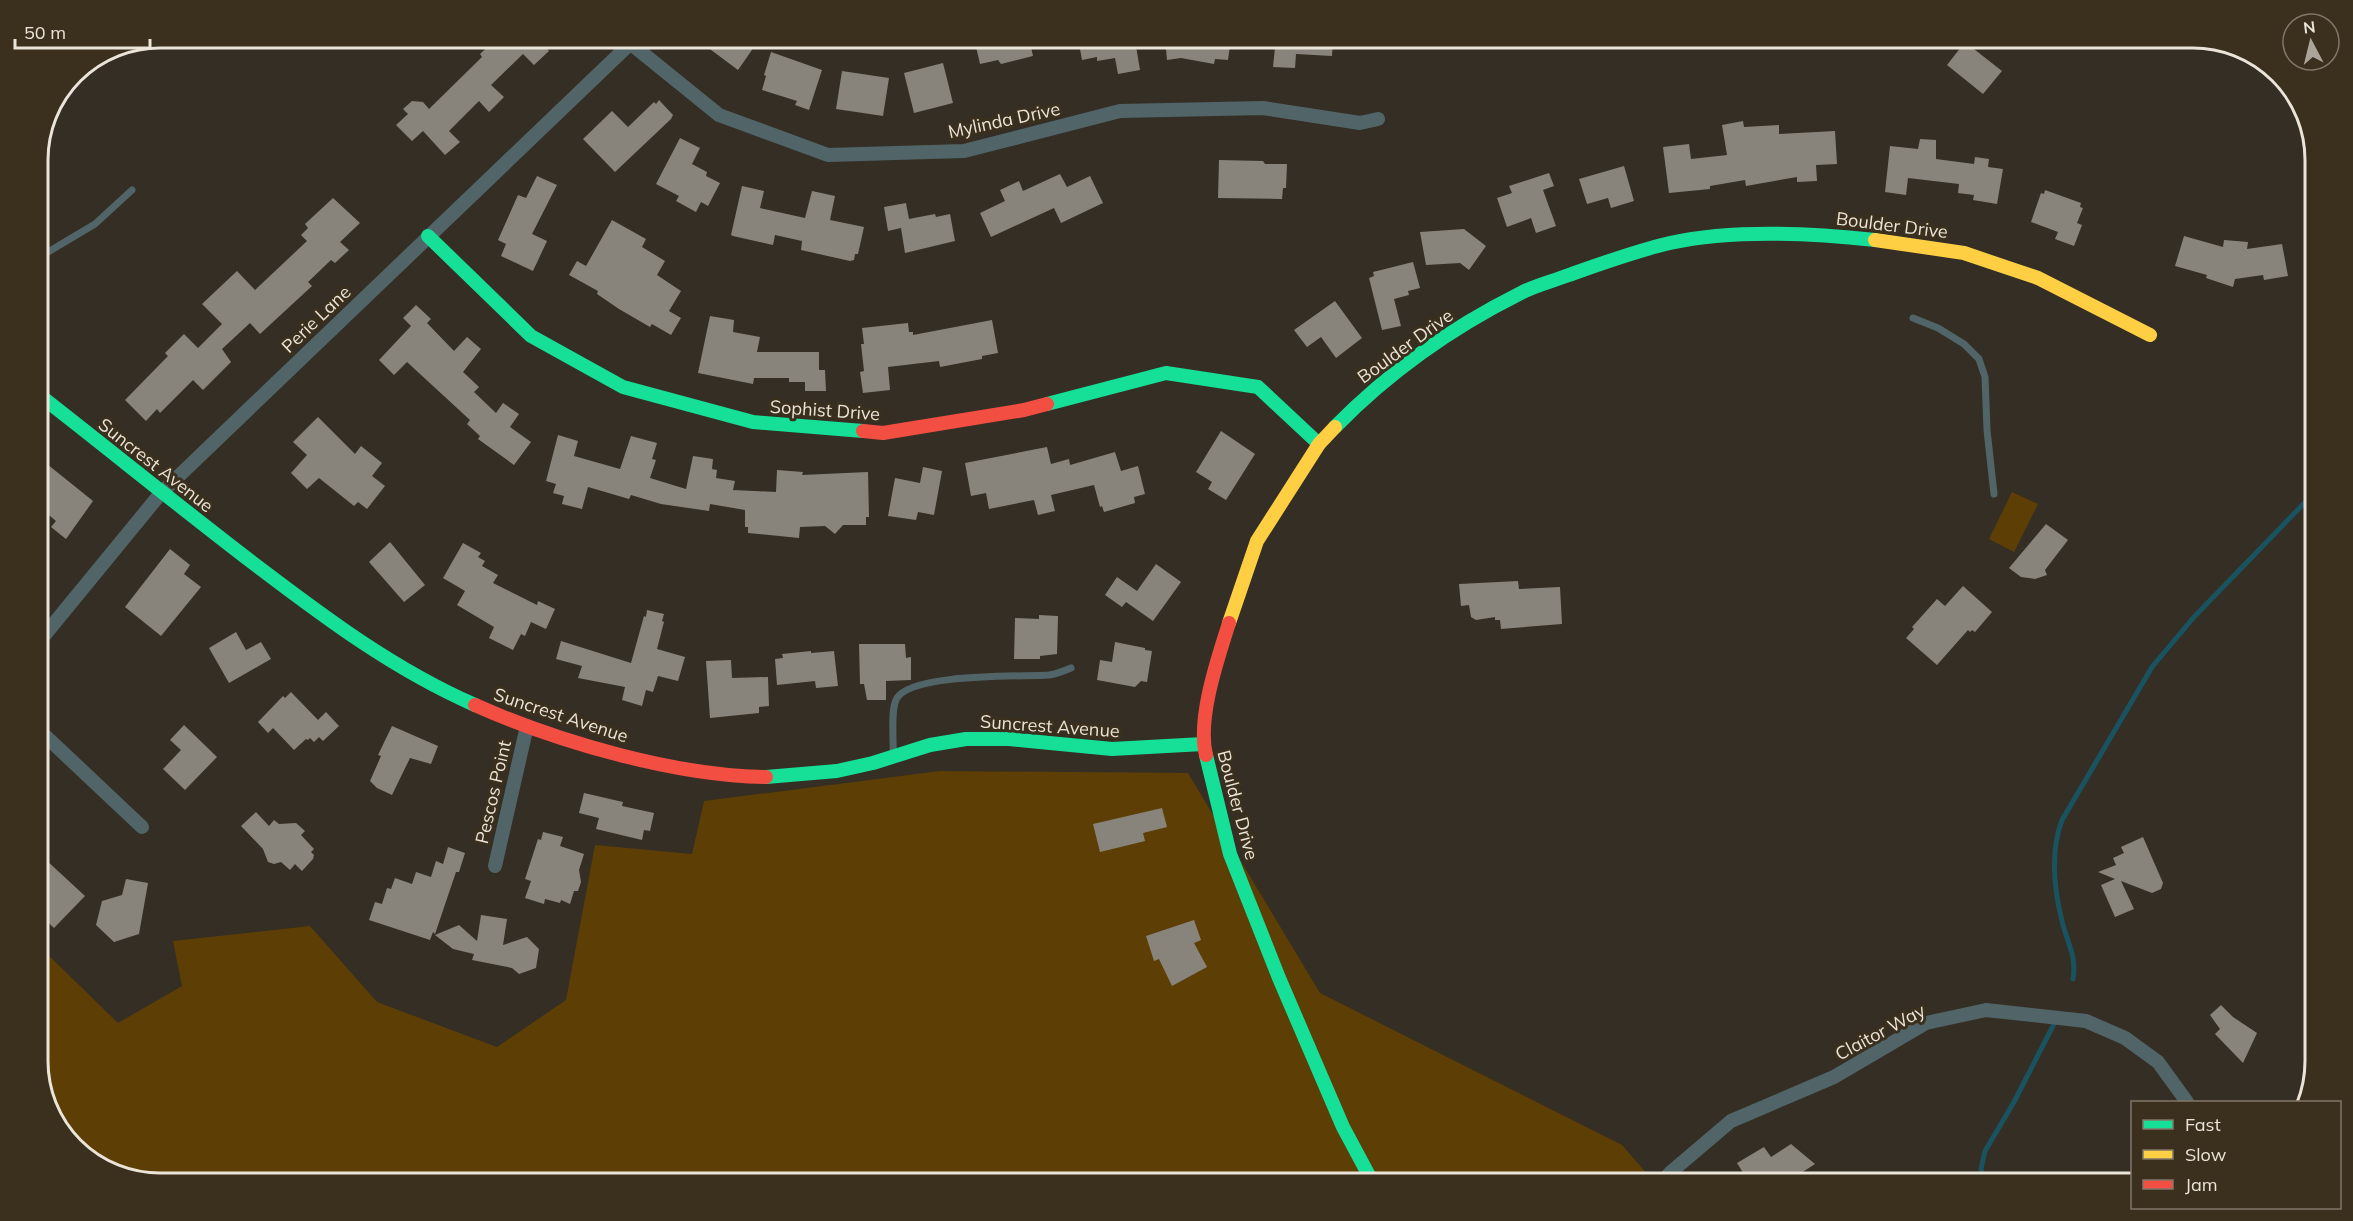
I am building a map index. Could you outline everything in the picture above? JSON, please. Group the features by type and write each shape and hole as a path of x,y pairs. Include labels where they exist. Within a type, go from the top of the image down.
{"street":[{"name":"Perie Lane","path":"48,631 161,493 625,48"},
{"name":"Mylinda Drive","path":"642,48 719,115 828,155 964,151 1120,111 1263,108 1360,123 1378,119"},
{"name":"Boulder Drive","path":"1367,1173 1338,1117 1230,854 1203,744 1210,683 1257,541 1319,444 1363,399 1404,365 1455,331 1520,293 1671,243 1729,236 1809,233 1904,243 1964,253 2038,278 2151,335"},
{"name":"Sophist Drive","path":"428,236 531,336 623,387 753,422 883,433 1024,410 1166,373 1258,387 1319,444"},
{"name":"Suncrest Avenue","path":"48,402 161,493 336,627 402,669 460,699 527,726 595,748 672,766 731,775 776,777 828,773 916,748 963,739 1018,738 1084,748 1140,749 1203,744"},
{"name":"Pescos Point","path":"495,866 527,726"},
{"path":"48,738 142,827"},
{"name":"Claitor Way","path":"1670,1173 1731,1121 1834,1077 1926,1023 1986,1010 2086,1021 2125,1038 2158,1062 2186,1101"}],"lane":[{"path":"48,252 95,225 132,190"},
{"path":"1913,318 1938,328 1964,344 1978,359 1984,377 1994,494"},
{"path":"893,756 894,705 905,690 918,684 1052,674 1071,668"}],"shaded area":[{"path":"2012,492 2038,504 2014,552 1989,539"},
{"path":"940,771 1188,773 1320,993 1622,1145 1646,1173 160,1173 131,1169 98,1154 76,1135 60,1110 54,1097 48,1068 48,955 118,1023 182,986 173,941 310,926 377,1002 497,1047 566,1000 595,845 692,854 704,801"}],"building":[{"path":"486,48 546,48 549,51 534,65 523,54 491,85 504,97 489,112 479,101 449,131 460,142 445,155 423,131 412,141 396,125 408,114 403,109 412,101 423,102 429,109 482,57 480,54"},
{"path":"708,48 753,48 738,70"},
{"path":"976,48 1031,48 1033,56 1001,64 998,60 980,64"},
{"path":"1080,48 1136,48 1140,70 1118,74 1115,58 1097,61 1097,57 1082,60"},
{"path":"1166,48 1230,48 1228,60 1215,59 1214,64 1181,58 1167,60"},
{"path":"1275,48 1332,48 1332,56 1296,54 1295,68 1273,67"},
{"path":"1960,48 1973,48 2002,71 1983,94 1947,65"},
{"path":"771,52 822,70 809,110 795,105 797,101 762,90"},
{"path":"943,63 953,103 914,113 904,73"},
{"path":"842,71 889,78 883,116 836,109"},
{"path":"659,100 673,115 671,119 615,172 583,139 612,111 628,127"},
{"path":"1743,121 1744,127 1779,125 1779,134 1835,131 1837,164 1816,165 1817,181 1797,182 1797,177 1746,186 1745,180 1710,186 1710,189 1669,193 1663,147 1689,144 1691,159 1727,155 1722,125"},
{"path":"680,138 700,148 692,164 707,172 706,176 720,183 708,206 701,202 696,212 676,201 679,196 656,184"},
{"path":"1920,139 1936,140 1936,159 1974,164 1975,157 1989,159 1988,167 2003,169 1997,204 1973,200 1974,195 1958,193 1959,184 1908,178 1906,195 1885,192 1890,146 1918,149"},
{"path":"1219,160 1287,164 1286,188 1283,188 1282,199 1218,198"},
{"path":"1624,166 1634,201 1611,208 1608,198 1587,204 1579,179"},
{"path":"1549,173 1554,186 1543,190 1556,226 1536,233 1531,218 1507,227 1497,198 1512,193 1509,186"},
{"path":"1060,174 1067,187 1090,176 1103,203 1061,223 1054,208 991,237 980,213 1005,201 1000,190 1019,181 1023,191"},
{"path":"537,176 557,185 532,234 547,241 533,271 501,256 506,244 498,240 518,195 526,198"},
{"path":"742,186 764,191 760,208 805,218 812,191 835,196 830,220 864,227 858,254 855,254 854,260 850,261 801,250 802,241 775,235 773,245 731,235"},
{"path":"2045,190 2081,203 2080,207 2083,208 2077,223 2082,225 2074,246 2055,239 2058,232 2031,222 2041,193 2044,194"},
{"path":"333,198 360,223 340,242 349,250 335,263 331,260 308,282 312,286 260,334 250,323 222,349 231,362 203,390 193,380 160,413 157,409 146,421 125,400 168,356 165,353 184,334 198,348 222,324 202,304 237,271 255,290 307,241 301,235 308,228 305,224"},
{"path":"906,203 909,219 935,214 936,217 950,214 955,241 905,253 901,228 888,231 884,207"},
{"path":"612,220 646,239 642,247 665,261 657,275 681,291 669,311 681,318 671,335 652,324 650,327 619,309 597,294 598,291 569,275 577,261 586,266"},
{"path":"1464,229 1486,246 1469,270 1460,263 1426,265 1420,232"},
{"path":"2184,236 2223,247 2224,240 2248,242 2247,249 2282,244 2288,276 2264,280 2263,275 2235,279 2233,287 2206,278 2207,275 2175,266"},
{"path":"1413,262 1420,288 1408,291 1409,295 1394,299 1401,326 1382,330 1369,278 1374,276 1373,272"},
{"path":"1335,301 1362,338 1336,358 1321,337 1307,347 1294,330"},
{"path":"416,305 431,319 427,323 454,351 467,337 481,349 463,372 479,387 474,392 496,413 503,403 519,414 510,427 531,442 514,465 478,439 480,436 467,424 470,420 407,362 394,375 379,360 411,326 403,318"},
{"path":"710,316 734,320 733,332 760,337 757,352 819,352 819,370 825,370 826,391 805,391 805,382 789,382 789,378 754,378 753,384 698,373"},
{"path":"992,320 998,353 982,356 982,359 940,367 939,361 888,367 890,390 863,393 860,372 864,371 862,328 908,323 909,332 913,332 913,335"},
{"path":"318,417 355,454 361,446 382,463 372,476 385,486 367,509 358,502 354,506 319,478 307,489 291,473 307,455 293,442"},
{"path":"1221,431 1255,454 1226,500 1208,489 1212,482 1196,472"},
{"path":"558,435 578,441 574,456 620,469 631,436 657,443 652,459 656,460 650,478 686,489 693,456 713,459 712,469 717,470 716,478 735,481 733,490 776,492 777,470 803,472 802,475 868,472 869,517 866,517 866,525 843,525 835,534 825,526 800,527 799,538 748,533 748,527 745,527 745,510 710,504 709,511 661,504 631,495 629,499 588,487 582,509 562,504 564,496 553,493 556,484 546,481"},
{"path":"1047,447 1051,464 1069,459 1070,465 1115,452 1121,471 1138,466 1145,494 1134,497 1135,503 1104,512 1102,506 1100,507 1094,485 1051,495 1055,511 1038,515 1034,500 989,509 986,493 971,496 965,463"},
{"path":"48,465 93,501 66,539 51,527 56,521 48,514"},
{"path":"923,467 942,471 934,515 918,512 916,520 888,516 895,478 920,483"},
{"path":"2046,524 2068,540 2045,570 2047,575 2035,579 2021,577 2009,568"},
{"path":"390,542 425,585 404,602 369,562"},
{"path":"463,543 481,553 478,557 485,561 482,566 498,575 493,583 537,605 538,601 555,609 546,629 531,622 525,636 521,634 513,650 489,638 494,627 457,605 465,591 443,578"},
{"path":"170,549 190,565 184,574 201,587 161,636 125,607"},
{"path":"1156,564 1181,582 1153,621 1126,602 1122,607 1105,595 1117,577 1137,591"},
{"path":"1518,581 1519,589 1560,587 1562,624 1501,629 1500,620 1495,620 1495,617 1476,620 1471,617 1469,605 1461,606 1459,584"},
{"path":"1963,586 1992,612 1975,632 1968,630 1937,665 1906,638 1914,629 1912,627 1937,599 1945,606"},
{"path":"647,610 664,614 657,649 685,657 678,681 658,676 653,692 646,690 642,706 622,700 625,687 578,678 582,666 556,659 561,641 631,663"},
{"path":"1039,615 1058,616 1057,654 1040,656 1040,659 1014,659 1015,618 1039,619"},
{"path":"236,632 246,650 261,642 271,659 229,683 209,648"},
{"path":"1115,642 1152,651 1147,682 1141,681 1135,687 1097,680 1100,660 1112,662"},
{"path":"859,644 905,644 906,658 911,657 911,680 886,681 886,700 867,700 864,684 860,684"},
{"path":"811,651 811,653 834,651 838,686 816,688 815,681 777,685 775,659 783,658 782,654"},
{"path":"731,660 732,678 768,677 769,706 759,707 759,713 710,718 706,661"},
{"path":"291,692 318,720 326,712 339,726 323,741 319,737 314,742 310,738 306,739 294,750 273,728 268,733 258,722 283,696 285,698"},
{"path":"184,725 217,757 185,790 163,769 181,750 170,740"},
{"path":"392,726 438,746 431,764 410,758 392,795 377,788 370,781 381,756 378,755"},
{"path":"584,793 623,802 622,806 654,813 650,831 644,830 642,840 596,829 599,818 579,813"},
{"path":"1162,808 1167,827 1143,833 1145,841 1100,852 1093,824"},
{"path":"256,812 269,826 274,820 279,824 296,823 305,831 301,835 314,849 311,852 314,855 302,871 295,864 290,870 281,862 274,864 268,862 263,849 241,826"},
{"path":"543,832 563,837 560,846 584,854 579,870 581,882 578,891 574,891 570,904 561,900 560,903 545,899 544,904 525,898 531,881 525,879 538,839 541,840"},
{"path":"2143,837 2163,883 2161,889 2152,893 2121,881 2134,909 2115,917 2101,885 2115,879 2098,872 2116,865 2113,858 2124,853 2121,847"},
{"path":"448,847 465,853 459,872 456,872 435,934 433,932 430,940 369,920 375,902 382,904 387,888 391,889 395,878 412,884 416,872 431,877 436,861 443,864"},
{"path":"48,862 85,896 54,928 48,922"},
{"path":"126,879 148,883 139,934 114,942 96,925 102,901 122,895"},
{"path":"481,915 507,919 503,945 527,937 539,949 536,968 519,974 512,968 472,960 474,954 453,949 435,935 459,925 477,941"},
{"path":"1194,920 1201,940 1194,943 1207,967 1172,986 1159,959 1154,961 1146,936"},
{"path":"2221,1005 2233,1017 2257,1033 2243,1063 2215,1034 2220,1029 2210,1015"},
{"path":"1791,1144 1815,1164 1801,1173 1743,1173 1737,1163 1764,1147 1771,1157"}],"waterway":[{"path":"2073,979 2073,957 2062,921 2054,870 2058,832 2062,820 2152,667 2194,617 2305,502"},
{"path":"1982,1173 1985,1151 2014,1102 2056,1020"}],"traffic: fast":[{"path":"1335,427 1399,370 1469,322 1530,289 1605,262 1670,243 1720,236 1798,234 1875,240"},
{"path":"428,236 531,336 623,387 753,422 863,431"},
{"path":"1047,404 1166,373 1258,387 1319,444"},
{"path":"48,402 226,542 333,622 416,675 475,705"},
{"path":"766,777 837,771 873,763 930,745 966,739 1009,739 1112,749 1203,744"},
{"path":"1206,755 1230,854 1279,978 1343,1127 1368,1173"}],"traffic: slow":[{"path":"1875,240 1964,253 2038,278 2150,335"},
{"path":"1229,623 1257,541 1319,444 1335,427"}],"traffic: jam":[{"path":"863,431 883,433 1024,410 1047,404"},
{"path":"1206,755 1204,740 1206,706 1229,623"},
{"path":"475,705 543,732 656,764 694,771 766,777"}]}
